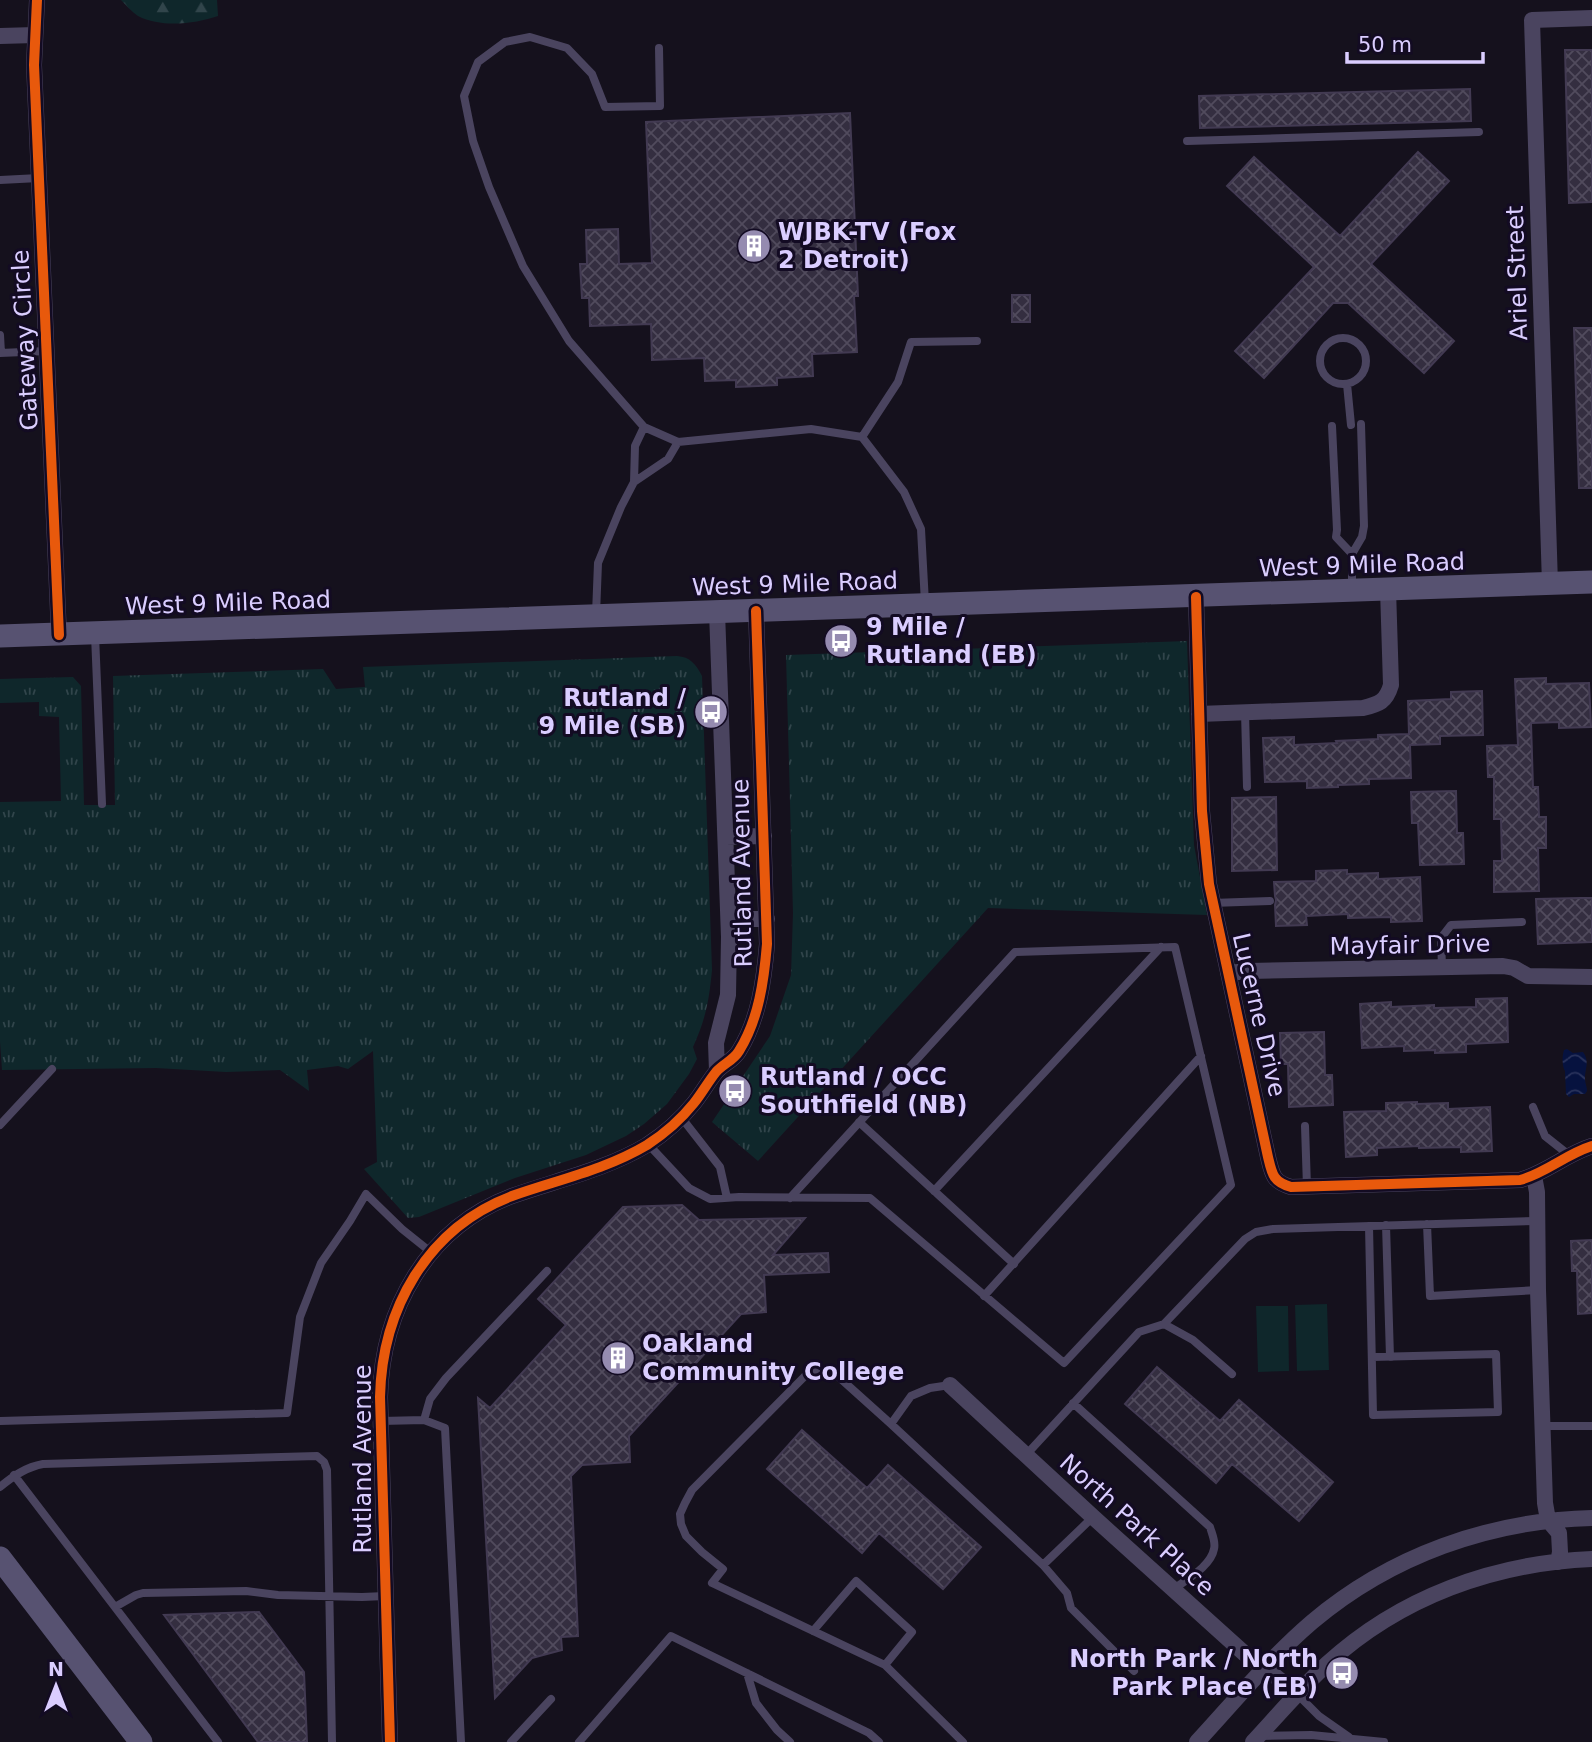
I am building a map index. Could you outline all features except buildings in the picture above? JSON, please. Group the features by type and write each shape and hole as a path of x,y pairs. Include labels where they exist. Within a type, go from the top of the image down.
{"main road":[{"name":"West 9 Mile Road","path":"0,636 1592,582"},
{"path":"0,1558 141,1742"}],"street":[{"name":"Gateway Circle","path":"37,0 34,65 59,635"},
{"name":"Ariel Street","path":"1550,584 1532,20 1592,18"},
{"path":"0,36 35,35"},
{"path":"1199,714 1363,708 1377,705 1388,696 1391,685 1388,589"},
{"name":"Lucerne Drive","path":"1196,597 1204,837 1212,903 1275,1179 1291,1187 1307,1187 1506,1181 1534,1176"},
{"name":"Rutland Avenue","path":"390,1742 380,1377 387,1336 410,1282 432,1253 457,1228 510,1197 596,1169 648,1144 693,1104 718,1071 738,1053 753,1022 763,985 767,944 757,611"},
{"name":"Rutland Avenue","path":"718,612 729,919 728,995 716,1043 718,1071"},
{"path":"726,837 764,836"},
{"path":"729,919 767,919"},
{"name":"Mayfair Drive","path":"1227,973 1503,966 1514,968 1528,976 1592,977"},
{"path":"1558,1562 1559,1533 1548,1520 1545,1503 1537,1192 1534,1176 1569,1155 1592,1146"},
{"name":"North Park Place","path":"950,1385 1250,1659 1297,1694"},
{"path":"1197,1742 1285,1647 1313,1621 1373,1578 1445,1545 1512,1526 1548,1520 1592,1518"},
{"path":"1256,1739 1328,1662 1397,1612 1427,1596 1506,1570 1592,1559"}],"lane":[{"path":"659,48 660,106 605,107 592,74 567,48 530,37 505,42 478,62 464,96 473,141 489,187 523,266 569,341 644,427 678,442 811,429 862,437 904,492 920,529 925,606"},
{"path":"1187,141 1479,132"},
{"path":"0,180 39,178"},
{"path":"0,335 0,353 47,351"},
{"path":"1339,338 1355,341 1365,353 1365,369 1361,376 1347,384 1332,382 1326,377 1320,364 1320,357 1327,344 1339,338"},
{"path":"862,437 898,382 911,342 976,341"},
{"path":"1347,384 1350,425"},
{"path":"1352,591 1352,554 1362,537 1364,526 1361,424"},
{"path":"1332,426 1336,537 1352,554"},
{"path":"596,617 598,562 634,482 635,446 644,427"},
{"path":"634,482 668,459 678,442"},
{"path":"94,634 102,804"},
{"path":"1245,712 1247,788"},
{"path":"1212,903 1270,901"},
{"path":"1442,967 1441,938 1451,925 1522,922"},
{"path":"934,1191 1161,947"},
{"path":"648,1144 689,1188 710,1199 870,1198 1064,1363 1231,1185 1175,947 1015,952 790,1198"},
{"path":"984,1297 1201,1056"},
{"path":"0,1125 52,1069"},
{"path":"1533,1107 1545,1136 1569,1155"},
{"path":"680,1117 720,1167 727,1198"},
{"path":"859,1122 1014,1264"},
{"path":"1305,1126 1307,1187"},
{"path":"0,1421 287,1413 300,1317 321,1263 351,1221 366,1194 432,1253"},
{"path":"1026,1455 1139,1332 1164,1324 1245,1239 1256,1232 1273,1228 1536,1221"},
{"path":"1427,1224 1430,1296 1538,1290"},
{"path":"1369,1226 1373,1415 1498,1412 1496,1354 1372,1357"},
{"path":"1386,1226 1390,1357"},
{"path":"424,1420 430,1399 446,1378 547,1272"},
{"path":"1164,1324 1193,1340 1232,1374"},
{"path":"1496,1355 1497,1412 1373,1415 1372,1358 1390,1357 1496,1355"},
{"path":"963,1742 885,1665 712,1583 723,1569 686,1536 681,1524 680,1514 692,1490 804,1377 814,1371 832,1371 1000,1523 1067,1593 1071,1608 1134,1671"},
{"path":"891,1424 911,1396 930,1388 950,1385"},
{"path":"1073,1403 1210,1527 1214,1550 1209,1560 1174,1589"},
{"path":"381,1421 424,1420 445,1429 461,1742"},
{"path":"1542,1426 1592,1426"},
{"path":"0,1487 14,1475 43,1464 317,1456 324,1462 327,1470 332,1742"},
{"path":"14,1475 218,1742"},
{"path":"1043,1565 1093,1517"},
{"path":"813,1632 856,1581 912,1632 885,1665"},
{"path":"115,1607 143,1593 246,1591 328,1597 385,1596"},
{"path":"579,1742 671,1636 869,1733 879,1742"},
{"path":"747,1673 756,1703 790,1742"},
{"path":"1297,1694 1319,1716 1352,1739"},
{"path":"512,1742 551,1699"},
{"path":"1256,1739 1311,1735 1384,1742"}],"green space":[{"path":"121,0 217,0 218,16 188,23 157,22 138,16"},
{"path":"1187,641 1194,845 1207,915 988,908 758,1161 712,1122 770,1036 791,975 793,913 786,655"},
{"path":"677,656 692,662 702,676 711,981 704,1018 693,1047 697,1059 689,1074 667,1104 626,1136 586,1155 515,1178 419,1217 408,1218 364,1169 377,1162 373,1051 348,1069 338,1066 307,1070 309,1091 280,1070 2,1070 0,802 61,801 59,717 39,716 39,702 0,703 0,679 73,677 81,686 84,805 115,805 113,676 323,669 336,689 365,687 363,667"},
{"path":"1327,1304 1329,1370 1297,1371 1295,1305"},
{"path":"1256,1306 1288,1306 1289,1371 1258,1372"}],"water":[{"path":"1564,1050 1573,1053 1583,1052 1585,1056 1585,1094 1569,1097 1566,1094 1563,1058"}],"cycle path":[{"path":"37,0 34,65 59,635"},
{"path":"1196,597 1202,811 1209,884 1274,1176 1280,1183 1291,1187 1520,1180 1592,1146"},
{"path":"390,1742 380,1397 383,1364 390,1333 400,1303 415,1275 433,1250 456,1229 482,1210 512,1196 598,1168 647,1145 684,1114 716,1072 737,1054 746,1039 759,999 767,944 756,611"}],"place":[{"name":"WJBK-TV (Fox 2 Detroit)","path":"754,246"},
{"name":"9 Mile / Rutland (EB)","path":"841,641"},
{"name":"Rutland / 9 Mile (SB)","path":"711,712"},
{"name":"Rutland / OCC Southfield (NB)","path":"735,1091"},
{"name":"Oakland Community College","path":"618,1358"},
{"name":"North Park / North Park Place (EB)","path":"1342,1673"}]}
